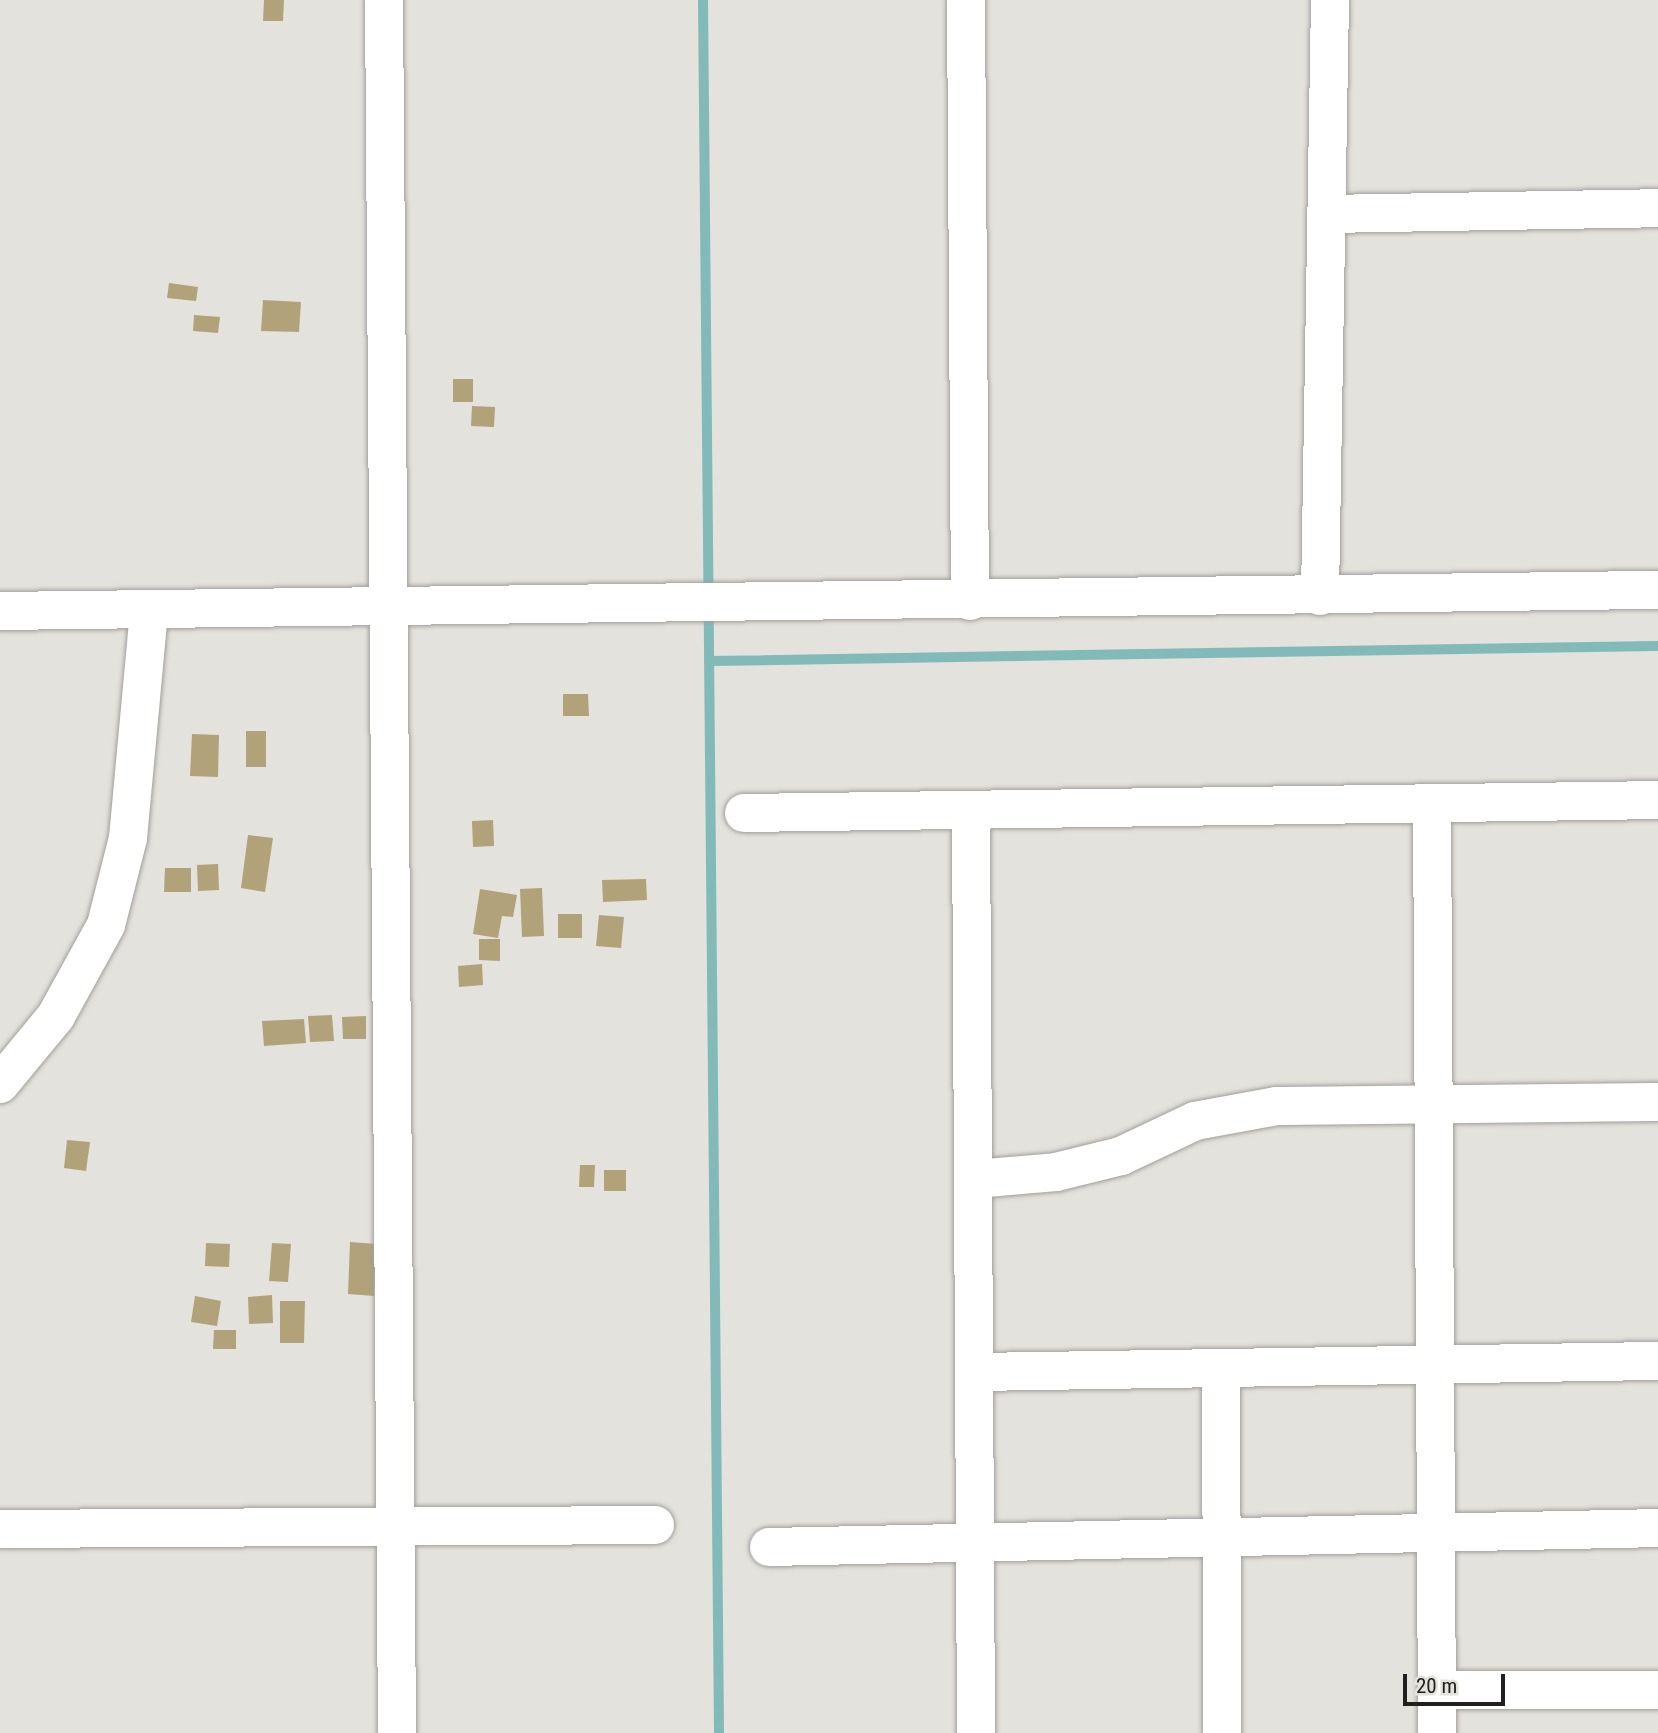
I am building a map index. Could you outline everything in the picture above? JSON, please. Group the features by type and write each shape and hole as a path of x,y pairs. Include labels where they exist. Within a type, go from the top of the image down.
{"street":[{"path":"384,0 397,1733"},
{"path":"966,0 970,601"},
{"path":"1320,596 1330,0"},
{"path":"1326,214 1658,208"},
{"path":"0,611 691,606 1658,590"},
{"path":"0,1084 56,1016 106,925 128,838 149,610"},
{"path":"744,813 1658,800"},
{"path":"1432,803 1437,1733"},
{"path":"971,810 977,1372 976,1733"},
{"path":"975,1179 1056,1172 1121,1156 1195,1121 1277,1106 1658,1102"},
{"path":"977,1372 1658,1361"},
{"path":"1221,1368 1222,1733"},
{"path":"0,1529 655,1525"},
{"path":"769,1547 1658,1528"},
{"path":"1437,1690 1658,1690"}],"building":[{"path":"264,0 284,0 283,21 263,21"},
{"path":"169,283 198,287 196,301 167,298"},
{"path":"263,300 301,302 299,332 261,331"},
{"path":"194,315 220,317 218,333 193,331"},
{"path":"453,379 473,379 473,402 453,402"},
{"path":"472,406 495,407 494,427 471,426"},
{"path":"563,694 588,694 589,716 563,716"},
{"path":"246,731 266,731 266,767 246,767"},
{"path":"192,734 219,735 218,777 190,776"},
{"path":"493,820 494,846 473,847 472,821"},
{"path":"248,835 273,838 265,892 241,888"},
{"path":"218,864 219,890 198,891 197,865"},
{"path":"165,868 191,868 191,892 164,892"},
{"path":"646,879 647,900 603,902 602,880"},
{"path":"542,888 544,936 522,937 520,889"},
{"path":"480,889 517,895 513,917 502,916 498,938 473,934"},
{"path":"558,914 582,914 582,938 558,938"},
{"path":"599,915 624,917 621,948 596,946"},
{"path":"479,939 500,939 500,961 479,960"},
{"path":"482,964 483,985 459,987 458,966"},
{"path":"332,1015 334,1041 310,1042 308,1016"},
{"path":"366,1016 366,1039 343,1039 342,1017"},
{"path":"304,1019 306,1043 264,1046 262,1021"},
{"path":"67,1140 90,1142 86,1171 64,1168"},
{"path":"580,1165 595,1165 594,1187 579,1187"},
{"path":"604,1170 626,1170 626,1191 604,1191"},
{"path":"350,1242 376,1244 374,1296 348,1294"},
{"path":"206,1243 230,1244 229,1267 205,1266"},
{"path":"272,1243 291,1244 288,1282 269,1281"},
{"path":"272,1295 273,1323 249,1324 248,1297"},
{"path":"195,1296 221,1301 217,1326 191,1322"},
{"path":"280,1301 305,1301 304,1343 280,1343"},
{"path":"214,1330 236,1330 236,1349 213,1349"}],"waterway":[{"path":"703,0 719,1733"},
{"path":"709,661 1658,646"}]}
